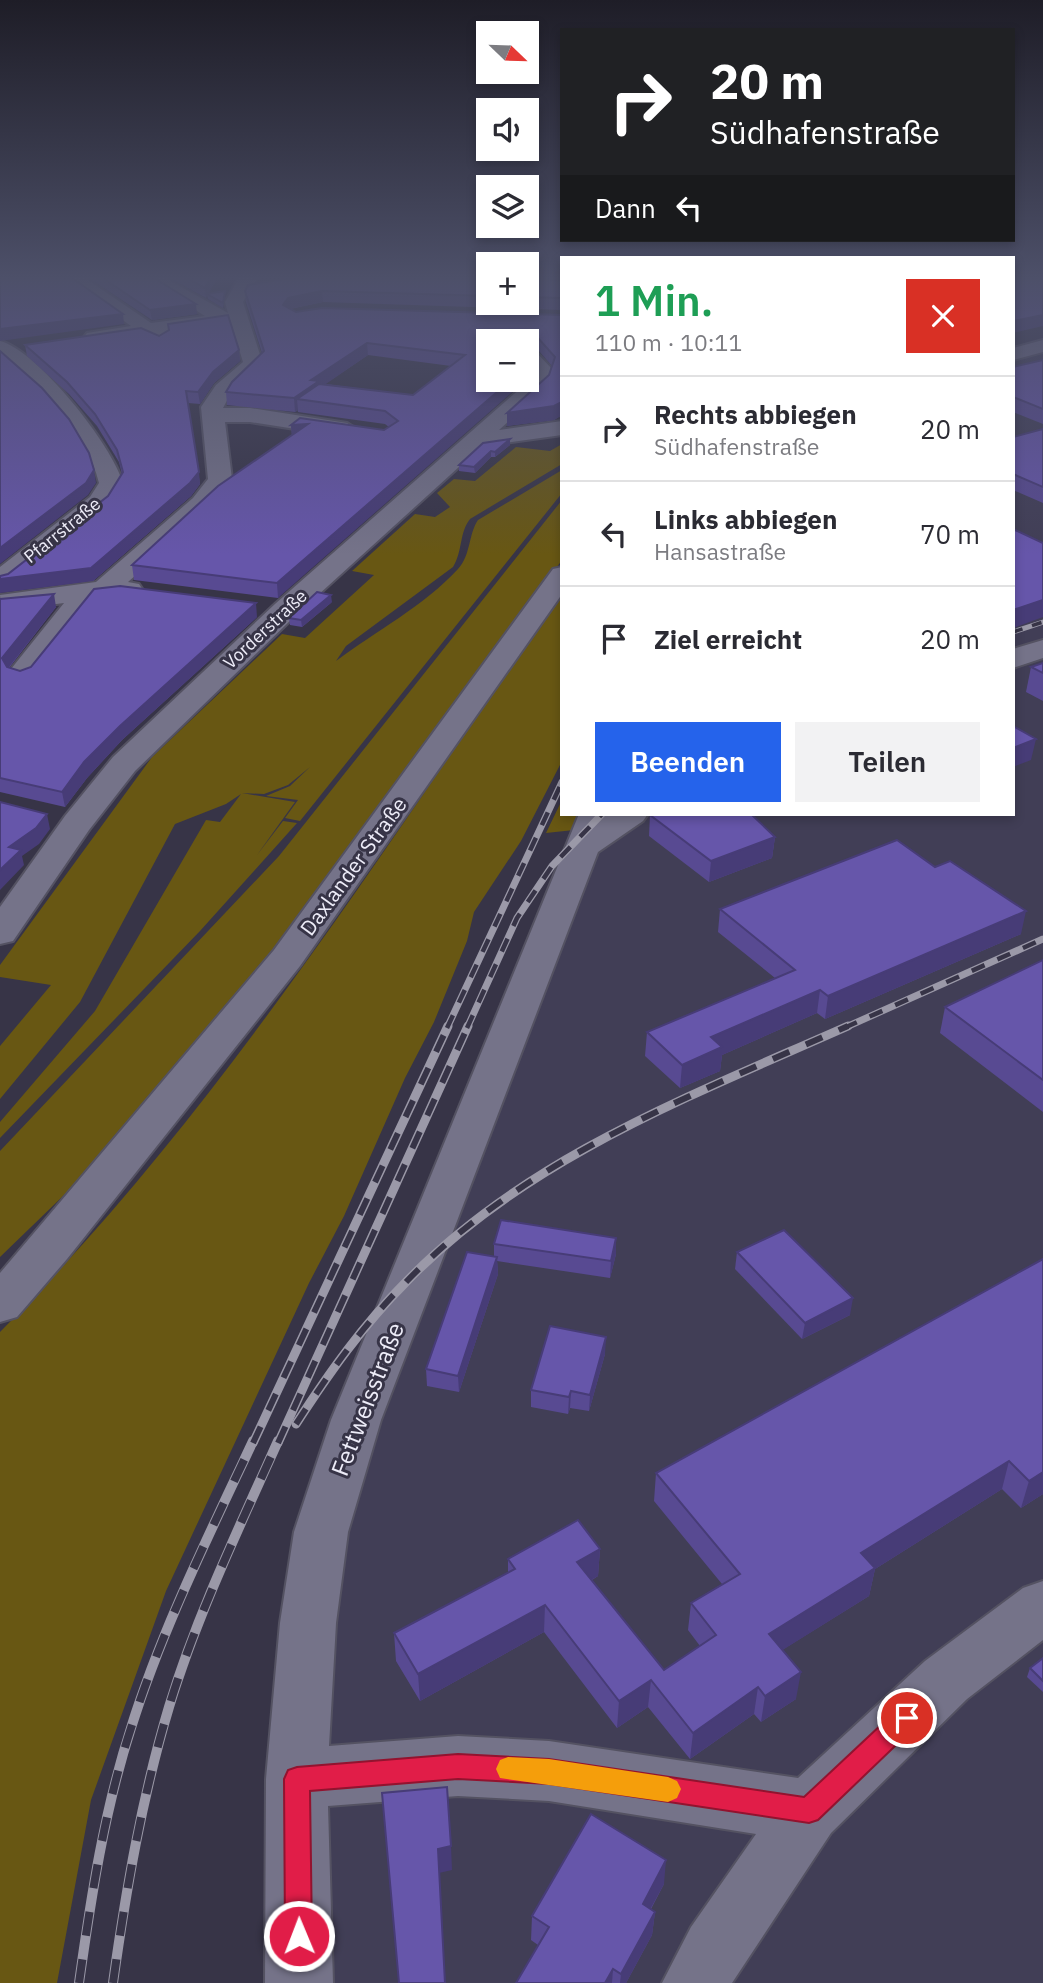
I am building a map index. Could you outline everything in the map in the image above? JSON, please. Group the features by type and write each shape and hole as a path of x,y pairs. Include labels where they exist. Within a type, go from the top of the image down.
{"street":[{"name":"Pfarrstraße","path":"0,580 99,502 111,483 104,461 88,437 67,411 25,371"},
{"path":"22,674 54,630 215,489 221,469 212,407 219,394 246,371"},
{"name":"Vorderstraße","path":"0,933 64,820 285,610 529,392"},
{"path":"214,415 250,415 374,433"},
{"path":"476,440 560,428"},
{"name":"Daxlander Straße","path":"0,1304 51,1247 287,958 560,578"},
{"path":"0,603 97,590 153,592"},
{"path":"246,605 285,610"},
{"path":"1015,658 1043,649"},
{"name":"Fettweisstraße","path":"299,1983 297,1779 315,1565 336,1476 590,830 626,816"},
{"name":"Daxlander Straße","path":"0,1266 131,1146"},
{"path":"696,1983 714,1950 809,1811 946,1681 1043,1606"},
{"path":"297,1779 458,1766 549,1772 809,1811"}],"shaded area":[{"path":"1015,371 1043,371 1043,1983 328,1983 327,1676 342,1528 612,816 1015,816"},
{"path":"560,445 560,465 470,519 453,567 346,646 336,661 445,582 462,563 478,520 560,471 560,496 300,821 285,818 298,800 266,796 290,786 310,767 288,785 264,794 242,793 295,802 257,855 283,821 297,823 200,931 0,1138 0,1122 95,1011 206,820 220,822 241,794 226,804 175,824 80,1002 0,1099 0,1046 51,985 0,977 0,965 152,757 282,634 305,638 374,575 352,571 415,514 435,517 450,507 437,493 454,479 475,481 516,447 550,451"},
{"path":"560,503 560,563 275,956 121,1140 0,1257 0,1151 279,856"},
{"path":"560,595 560,765 521,841 474,912 467,941 434,1022 405,1078 344,1216 309,1283 166,1591 91,1800 57,1983 0,1983 0,1332 80,1247 156,1159 228,1068 364,879"},
{"path":"560,804 560,816 580,816 574,830 546,833"}],"building":[{"path":"0,371 22,371 42,388 69,419 89,453 94,470 86,483 0,548"},
{"path":"54,371 215,371 198,392 186,391 199,472 190,483 91,568 0,579 0,576 8,574 108,496 123,472 117,450 95,414"},
{"path":"244,371 325,371 311,380 319,381 294,398 226,392"},
{"path":"445,371 476,371 476,392 497,392 277,583 132,565 218,486 308,424 291,425 300,418 384,430 398,421 385,411 297,399 319,384 413,395"},
{"path":"550,371 560,371 560,403 507,413 530,392 539,392 539,384"},
{"path":"1015,371 1043,371 1043,409 1015,398"},
{"path":"1043,429 1043,487 1015,475 1015,436"},
{"path":"510,439 495,452 491,451 474,467 459,465 483,443"},
{"path":"1015,530 1043,543 1043,600 1015,609"},
{"path":"120,586 256,603 120,726 84,762 62,792 0,778 0,599 54,594 2,658 7,667 20,671 31,667 94,589"},
{"path":"317,592 331,595 301,620 289,618"},
{"path":"1043,663 1043,673 1031,667"},
{"path":"1015,727 1036,739 1015,747"},
{"path":"0,802 47,814 36,828 9,847 21,850 0,870"},
{"path":"651,816 753,816 775,837 711,861"},
{"path":"897,840 935,867 950,861 1026,911 828,996 820,990 711,1037 722,1047 682,1065 647,1032 795,970 720,909"},
{"path":"1043,960 1043,1080 945,1007"},
{"path":"501,1220 616,1238 611,1261 494,1244"},
{"path":"784,1230 853,1298 805,1323 737,1252"},
{"path":"467,1252 497,1257 458,1376 426,1369"},
{"path":"1043,1259 1043,1472 1029,1481 1009,1461 861,1553 875,1568 769,1634 801,1672 765,1696 758,1687 693,1733 651,1680 619,1701 545,1605 418,1674 394,1633 515,1569 508,1559 578,1520 600,1549 577,1562 664,1670 716,1635 691,1603 740,1574 656,1473"},
{"path":"550,1326 606,1337 590,1395 571,1391 569,1397 531,1390"},
{"path":"1043,1658 1043,1681 1030,1668"},
{"path":"447,1787 451,1846 438,1849 445,1983 399,1983 382,1793"},
{"path":"591,1814 666,1860 643,1904 655,1912 621,1974 613,1969 605,1983 516,1983 549,1927 532,1916"}],"railway":[{"path":"1015,631 1043,622"},
{"path":"447,1028 560,786"},
{"path":"467,1028 517,918 552,866 600,816"},
{"path":"844,1028 1043,939"},
{"path":"253,1443 448,1026"},
{"path":"278,1443 468,1026"},
{"path":"296,1424 347,1350 390,1298 453,1238 504,1199 558,1164 614,1133 672,1104 848,1026"},
{"path":"79,1983 106,1823 131,1728 172,1618 253,1441"},
{"path":"113,1983 136,1844 169,1707 206,1605 278,1441"}],"slow traffic":[{"path":"508,1769 549,1772 668,1789"}],"route":[{"path":"299,1936 297,1779 458,1766 549,1772 809,1811 907,1718"}]}
